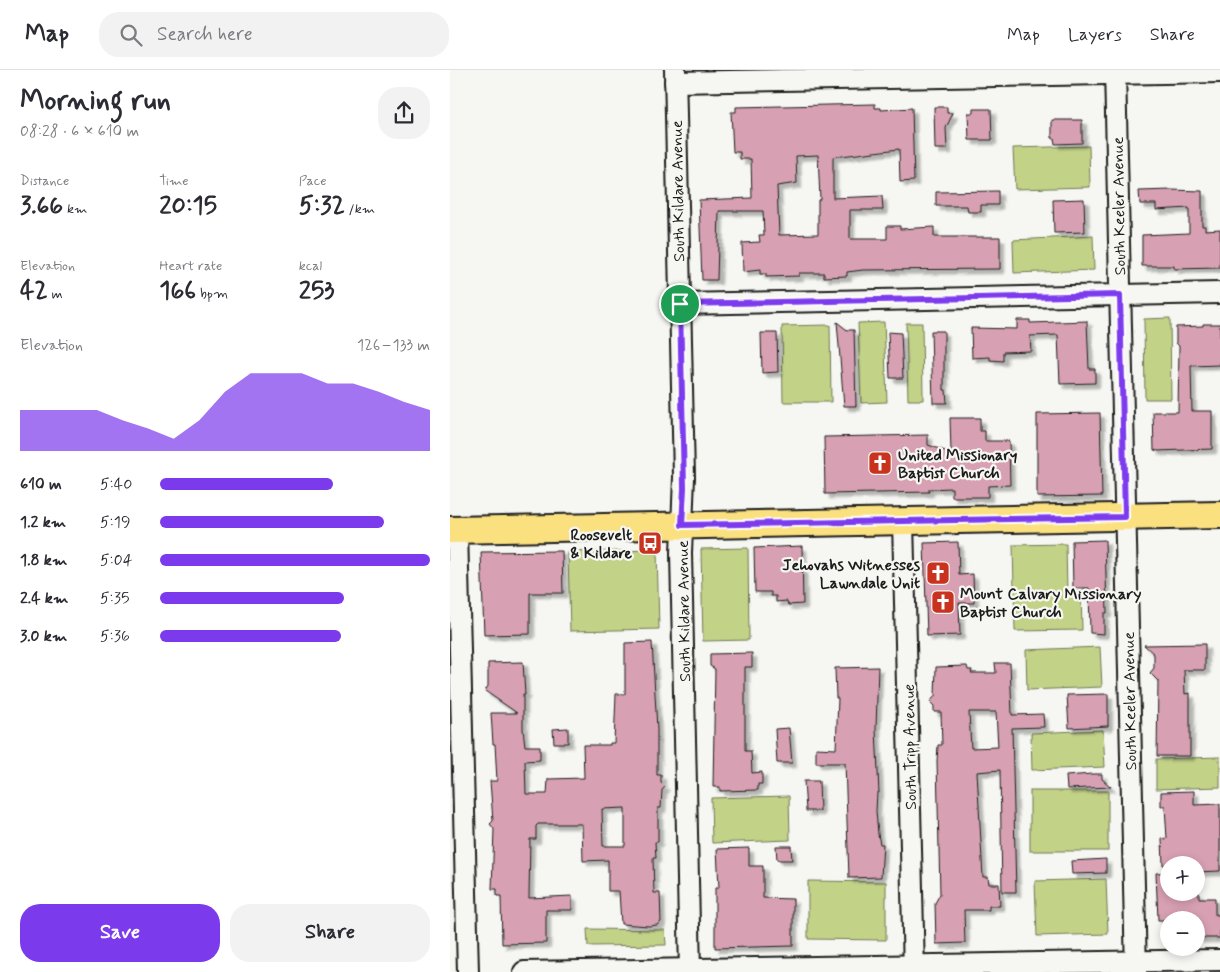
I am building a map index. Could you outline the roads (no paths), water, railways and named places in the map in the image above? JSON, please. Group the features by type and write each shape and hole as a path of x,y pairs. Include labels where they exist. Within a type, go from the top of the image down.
{"main road":[{"path":"454,530 1220,515"}],"street":[{"name":"South Keeler Avenue","path":"1115,72 1136,967"},
{"path":"675,76 1220,72"},
{"name":"South Kildare Avenue","path":"675,76 684,483 680,553 690,970"},
{"path":"680,304 1220,293"},
{"name":"South Tripp Avenue","path":"903,521 914,968"},
{"path":"454,530 468,972"},
{"path":"524,972 1136,967 1220,960"}],"place":[{"name":"United Missionary Baptist Church","path":"880,463"},
{"name":"Roosevelt & Kildare","path":"650,543"},
{"name":"Jehovahs Witnesses Lawndale Unit","path":"938,573"},
{"name":"Mount Calvary Missionary Baptist Church","path":"943,602"}]}
